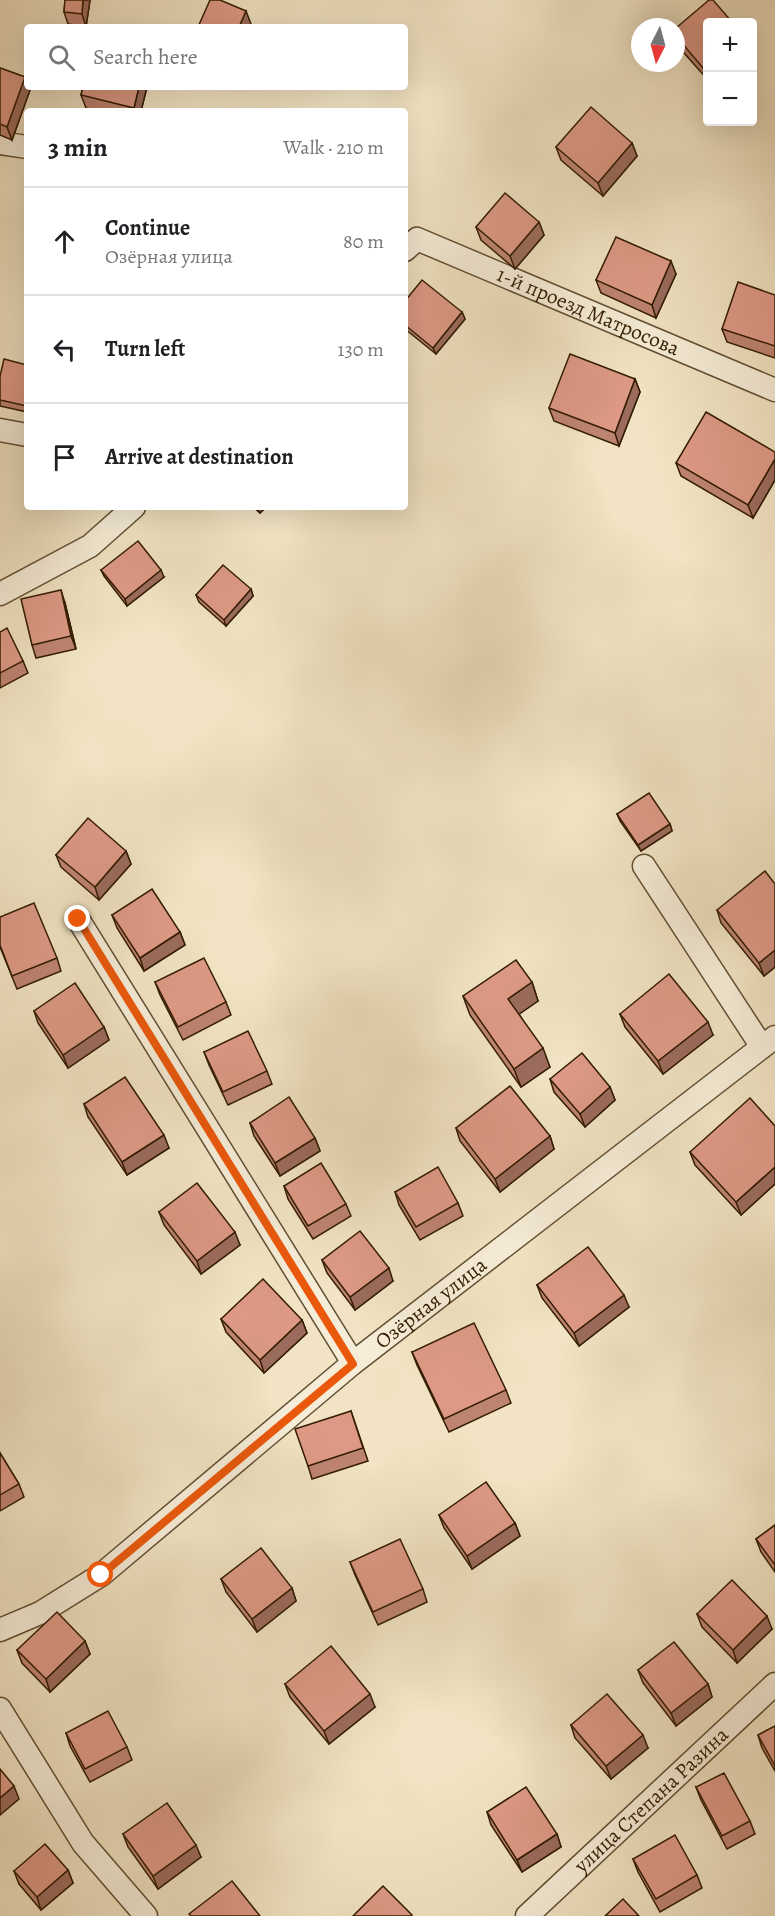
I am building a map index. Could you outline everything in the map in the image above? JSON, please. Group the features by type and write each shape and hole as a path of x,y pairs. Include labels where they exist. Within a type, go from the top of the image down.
{"street":[{"path":"0,143 24,147"},
{"name":"1-й проезд Матросова","path":"408,247 417,239 775,390"},
{"path":"0,430 24,434"},
{"path":"0,594 90,546 131,510"},
{"path":"644,866 768,1042"},
{"path":"78,919 353,1364"},
{"name":"Озёрная улица","path":"0,1630 40,1613 101,1575 353,1364 768,1042"},
{"name":"улица Степана Разина","path":"527,1916 775,1684"},
{"path":"0,1709 83,1843 146,1916"}],"building":[{"path":"65,0 83,0 82,14 64,12"},
{"path":"210,0 220,0 246,11 240,24 199,24"},
{"path":"709,0 713,0 729,18 703,18 703,68 685,47 685,20"},
{"path":"0,68 24,77 24,80 7,127 0,124"},
{"path":"82,90 138,90 134,108 81,95"},
{"path":"591,107 632,143 598,183 556,147"},
{"path":"505,193 539,222 510,256 476,227"},
{"path":"616,237 671,261 652,305 596,280"},
{"path":"422,280 462,312 433,348 408,327 408,297"},
{"path":"738,282 775,295 775,346 722,329"},
{"path":"570,354 635,379 615,433 549,408"},
{"path":"4,359 24,364 24,405 0,400 0,376"},
{"path":"706,412 775,452 775,459 748,505 676,463"},
{"path":"138,541 161,570 125,599 101,570"},
{"path":"223,565 251,589 224,620 196,595"},
{"path":"61,590 71,636 32,645 21,599"},
{"path":"7,628 23,661 0,673 0,632"},
{"path":"649,793 670,824 638,845 617,814"},
{"path":"88,818 126,851 95,887 56,855"},
{"path":"765,871 775,884 775,950 759,963 717,910"},
{"path":"152,889 180,932 140,958 112,915"},
{"path":"34,903 57,958 12,976 0,945 0,917"},
{"path":"204,958 226,1002 178,1027 155,982"},
{"path":"516,960 532,982 508,999 543,1048 514,1069 463,996"},
{"path":"669,974 708,1022 658,1061 620,1014"},
{"path":"75,983 104,1027 63,1055 34,1011"},
{"path":"248,1031 267,1071 223,1092 204,1052"},
{"path":"582,1053 610,1087 580,1114 550,1079"},
{"path":"125,1077 164,1135 122,1162 84,1104"},
{"path":"510,1086 550,1136 495,1179 456,1128"},
{"path":"289,1097 315,1138 275,1163 250,1123"},
{"path":"750,1098 775,1126 775,1167 736,1202 690,1152"},
{"path":"321,1163 346,1204 308,1226 284,1186"},
{"path":"438,1167 458,1203 416,1227 395,1192"},
{"path":"197,1183 235,1232 197,1261 159,1212"},
{"path":"360,1231 389,1268 350,1297 322,1260"},
{"path":"588,1247 624,1295 574,1333 537,1285"},
{"path":"263,1279 302,1320 260,1360 221,1319"},
{"path":"474,1323 506,1390 444,1419 412,1352"},
{"path":"351,1411 363,1448 308,1466 295,1429"},
{"path":"0,1453 19,1484 0,1495"},
{"path":"486,1482 515,1523 467,1556 439,1515"},
{"path":"775,1525 775,1565 756,1539"},
{"path":"400,1539 423,1589 373,1612 350,1562"},
{"path":"261,1548 292,1588 252,1619 221,1579"},
{"path":"732,1580 767,1616 733,1650 697,1614"},
{"path":"57,1612 85,1641 46,1679 17,1650"},
{"path":"674,1642 708,1684 671,1713 638,1670"},
{"path":"331,1646 370,1694 324,1731 285,1684"},
{"path":"607,1694 643,1735 606,1766 571,1725"},
{"path":"108,1711 127,1747 85,1769 66,1733"},
{"path":"775,1726 775,1766 758,1735"},
{"path":"0,1769 14,1786 0,1798"},
{"path":"724,1773 750,1821 722,1836 696,1787"},
{"path":"526,1787 557,1834 517,1860 487,1812"},
{"path":"167,1803 196,1845 153,1876 123,1834"},
{"path":"675,1835 697,1875 656,1899 633,1859"},
{"path":"45,1844 68,1870 37,1897 14,1871"},
{"path":"232,1881 260,1916 191,1916 189,1914"},
{"path":"383,1886 411,1916 353,1916"},
{"path":"623,1899 639,1916 605,1916"}],"route":[{"path":"78,919 353,1364 101,1575"}]}
